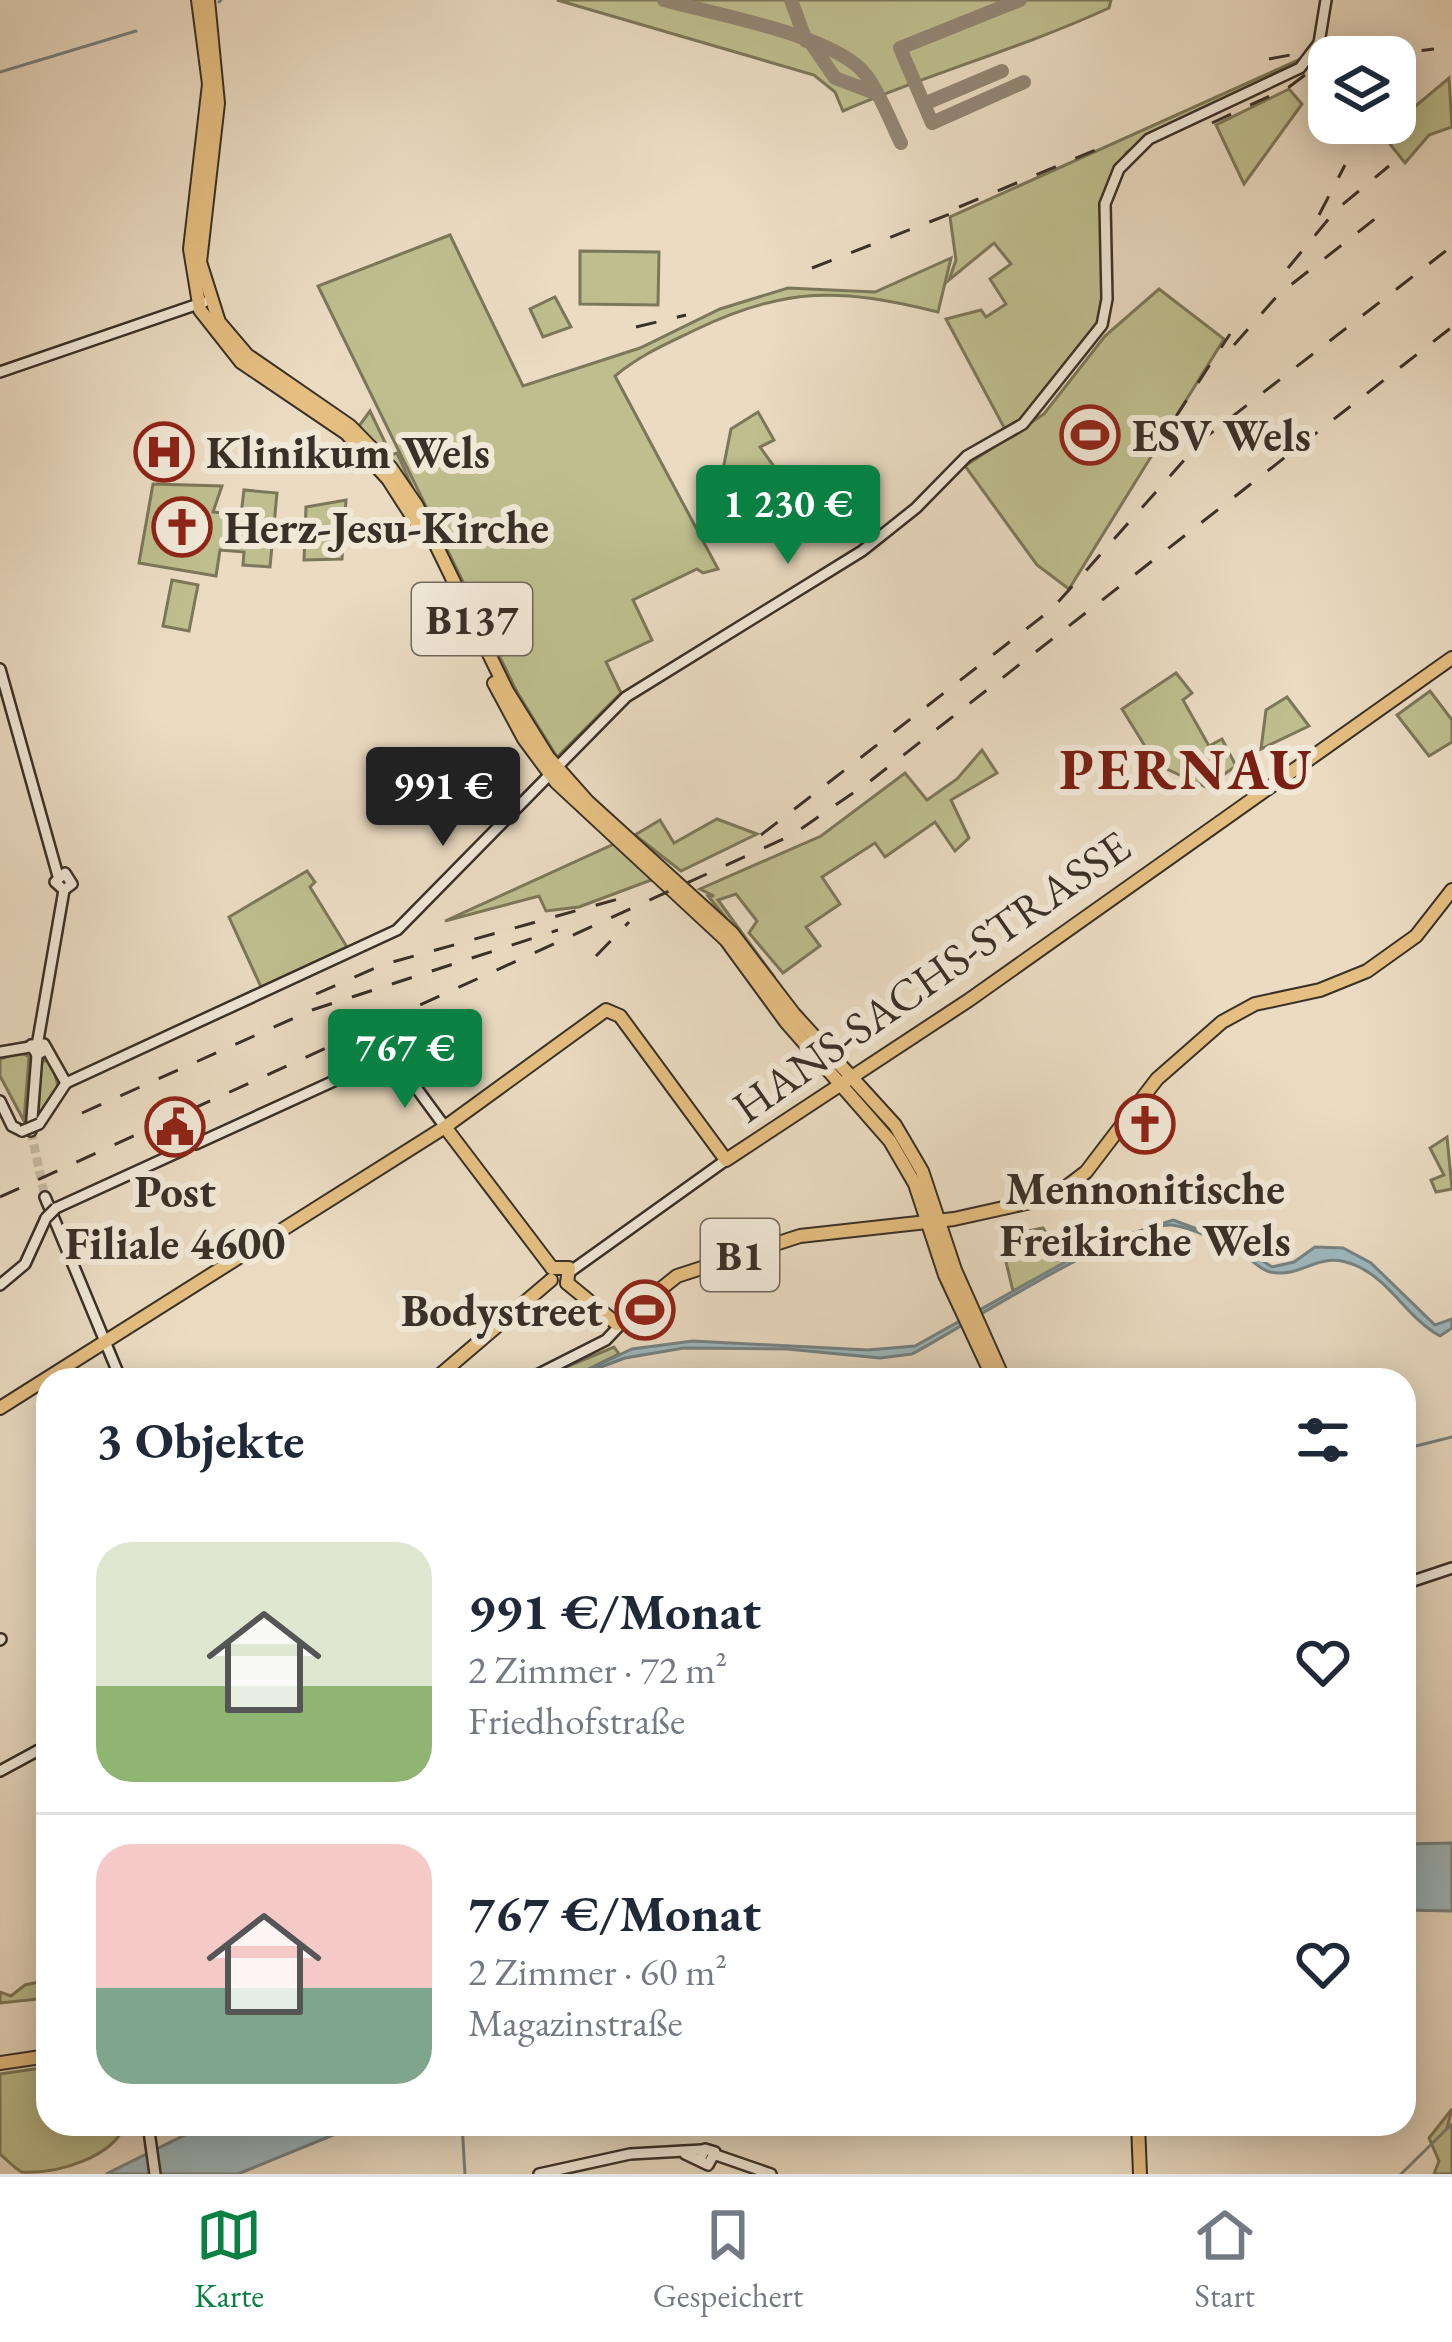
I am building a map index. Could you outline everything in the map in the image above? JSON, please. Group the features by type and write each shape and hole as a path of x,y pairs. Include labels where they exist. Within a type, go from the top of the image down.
{"main road":[{"path":"198,0 209,84 190,248 204,305"},
{"path":"204,305 200,248 219,83 208,0"},
{"name":"B137","path":"204,305 237,346 350,426 391,469 417,506 518,712 553,770 727,940 828,1070 847,1081"},
{"name":"HANS-SACHS-STRASSE","path":"726,1160 847,1081 1452,658"},
{"name":"B137","path":"553,770 733,933 847,1081 905,1140 935,1221"},
{"name":"B1","path":"617,1323 661,1286 697,1268 814,1234 935,1221 1053,1197 1086,1172 1157,1079 1222,1022 1255,1004 1320,990 1367,971 1416,937 1452,890"},
{"path":"62,1368 446,1120 598,1015 615,1011 726,1160"},
{"path":"822,1098 830,1085 828,1070"},
{"path":"446,1120 551,1274"},
{"path":"935,1221 990,1368"},
{"path":"447,1368 563,1264 569,1277 617,1323"},
{"path":"970,1316 998,1368"},
{"path":"0,1408 36,1385"},
{"path":"0,2063 36,2058"},
{"path":"1142,2136 1144,2174"}],"street":[{"path":"31,1128 66,1083 390,935 644,684 862,551 916,508 967,456 1007,435 1038,411 1102,325 1107,299 1105,205 1118,169 1149,140 1300,68 1319,43 1326,0"},
{"path":"0,372 204,305"},
{"path":"0,669 58,876 72,879 64,890 37,1048 31,1128"},
{"path":"37,1048 66,1083"},
{"path":"0,1052 37,1048"},
{"path":"0,1285 25,1264 46,1218 56,1208 183,1150 186,1140 196,1144 388,1059 398,1063 446,1120"},
{"path":"0,1101 12,1126 31,1128"},
{"name":"HANS-SACHS-STRASSE","path":"569,1277 726,1160"},
{"path":"44,1197 117,1368"},
{"path":"551,1368 606,1340 617,1323"},
{"path":"1416,1580 1452,1568"},
{"path":"0,1771 36,1752"},
{"path":"149,2136 155,2174"},
{"path":"539,2174 630,2154 680,2152 771,2174"}],"green space":[{"path":"557,0 1111,0 1109,8 1076,22 843,111 835,92 814,75"},
{"path":"1307,56 1127,152 1106,194 1105,294 1096,330 1061,379 1006,431 946,319 981,310 986,317 1006,304 990,279 1011,264 994,243 949,280 956,260 950,217"},
{"path":"1449,78 1452,127 1429,135 1405,163 1390,144 1416,144 1416,106"},
{"path":"1289,89 1302,104 1244,184 1216,125"},
{"path":"450,235 523,386 640,348 720,309 788,288 875,292 951,258 938,312 872,298 786,299 695,330 615,376 718,569 703,573 697,569 633,600 652,640 606,662 621,693 557,757 517,692 318,286"},
{"path":"580,251 659,252 658,305 580,304"},
{"name":"ESV Wels","path":"1159,289 1224,339 1069,589 1037,565 965,466 1044,414 1105,336"},
{"path":"555,297 571,327 543,337 530,309"},
{"path":"370,411 391,455 397,453 422,508 359,426"},
{"path":"758,412 774,440 760,447 778,472 740,486 757,527 737,539 717,500 731,429"},
{"path":"153,484 222,486 213,512 241,515 244,490 277,493 270,567 243,565 244,552 220,550 216,576 139,563"},
{"path":"346,500 342,559 304,560 306,507"},
{"path":"172,580 198,585 189,631 163,626"},
{"path":"1176,673 1192,693 1183,700 1209,746 1222,739 1236,766 1206,787 1156,764 1122,709"},
{"path":"1430,691 1452,720 1452,742 1429,756 1397,715"},
{"path":"1287,697 1309,726 1261,749 1266,710"},
{"path":"982,750 997,773 951,800 969,838 955,851 935,822 885,857 875,843 822,877 840,904 806,927 820,946 783,973 749,933 757,921 736,894 718,900 775,978 708,896 714,896 700,889 821,836 905,773 927,800 957,779"},
{"path":"717,819 757,834 681,871 635,835 660,820 674,843"},
{"path":"614,844 654,879 579,907 546,911 539,896 445,921"},
{"path":"307,871 315,882 310,887 347,947 261,987 229,917"},
{"path":"21,1052 29,1057 24,1121 0,1076 0,1059"},
{"path":"51,1059 58,1086 38,1116 41,1062"},
{"path":"1447,1137 1452,1189 1436,1192 1431,1180 1444,1175 1430,1148"},
{"path":"1043,1228 1066,1263 1013,1291 1000,1237"},
{"path":"614,1347 619,1354 590,1368 564,1368"},
{"path":"36,1983 36,1999 0,2003 0,1992 11,1996"},
{"path":"36,2069 36,2136 119,2136 83,2161 22,2172 0,2154 0,2074"},
{"path":"1452,2109 1447,2128 1452,2126 1452,2174 1434,2174 1439,2161 1429,2138"}],"water":[{"path":"1173,1220 1235,1243 1272,1267 1294,1262 1315,1247 1343,1248 1371,1263 1435,1325 1452,1319 1452,1328 1440,1336 1429,1329 1380,1281 1357,1266 1331,1260 1270,1272 1225,1244 1172,1225 1118,1240 912,1354 880,1358 787,1349 684,1348 592,1368 632,1349 693,1341 868,1350 915,1346 1094,1246"},
{"path":"1452,1843 1452,1911 1416,1910 1416,1844"},
{"path":"183,2136 331,2136 238,2174 106,2174"}],"waterway":[{"path":"0,72 136,31"},
{"path":"1416,1446 1452,1437"},
{"path":"1401,2174 1452,2124"},
{"path":"463,2136 465,2174"}],"taxiway":[{"path":"664,0 802,37 851,61 871,83 901,143"},
{"path":"791,0 806,41"},
{"path":"1020,0 900,48 932,123 1024,82"},
{"path":"811,43 835,78 875,93"},
{"path":"924,104 1002,71"}],"tunnel":[{"path":"31,1131 45,1197"}],"railway":[{"path":"1416,51 1434,49"},
{"path":"1269,59 1308,52"},
{"path":"1212,123 1289,87 1308,73"},
{"path":"959,207 1110,144"},
{"path":"1319,215 1345,165"},
{"path":"1288,268 1336,210 1389,166"},
{"path":"812,268 965,208"},
{"path":"1234,345 1278,295 1385,211"},
{"path":"761,835 1052,609 1202,440 1452,246"},
{"path":"636,327 686,315"},
{"path":"0,1197 792,835 869,782 1452,327"},
{"path":"1175,418 1230,334"},
{"path":"316,994 382,965 636,894"},
{"path":"596,956 629,922"},
{"path":"82,1113 312,1010 558,930"}],"place":[{"name":"ESV Wels","path":"1090,435"},
{"name":"Klinikum Wels","path":"164,452"},
{"name":"Herz-Jesu-Kirche","path":"182,527"},
{"name":"Mennonitische Freikirche Wels","path":"1145,1124"},
{"name":"Post Filiale 4600","path":"175,1127"},
{"name":"Bodystreet","path":"645,1310"}],"district":[{"name":"PERNAU","path":"1187,769"}]}
